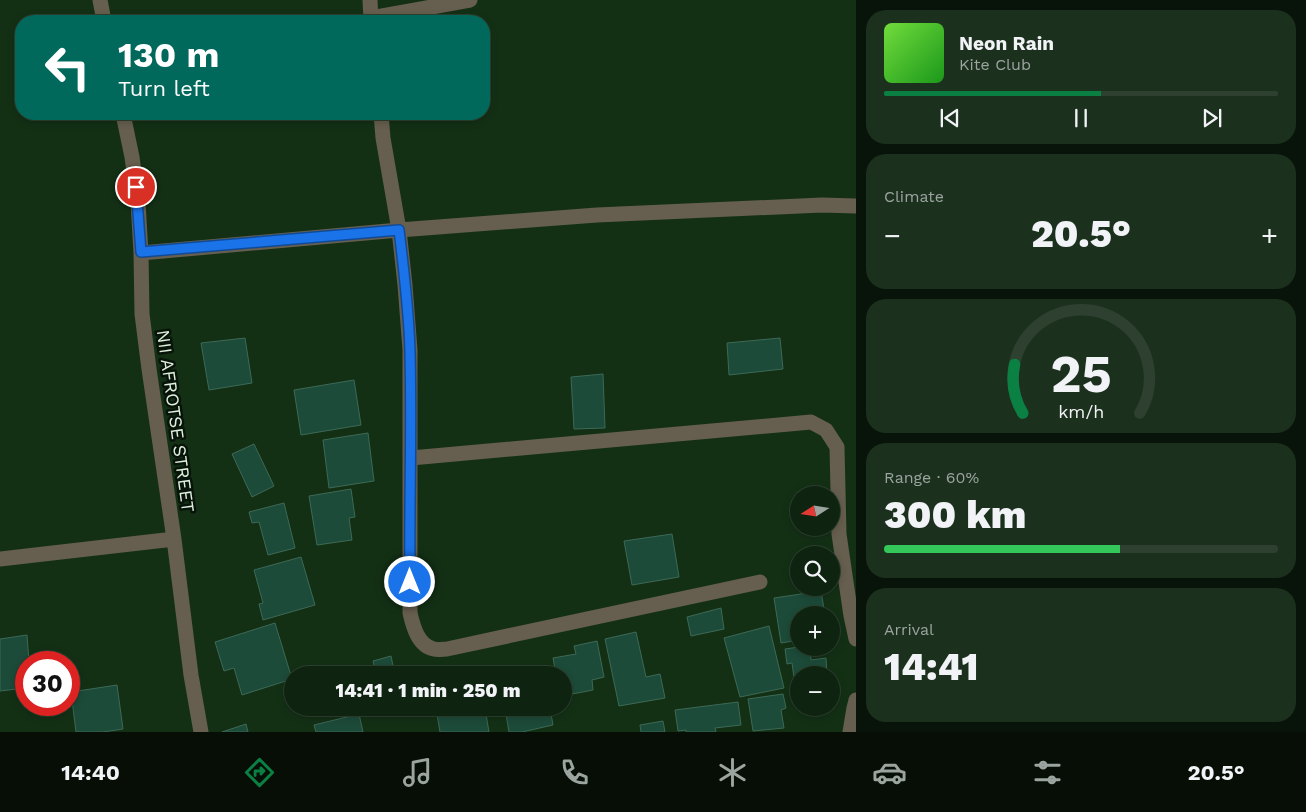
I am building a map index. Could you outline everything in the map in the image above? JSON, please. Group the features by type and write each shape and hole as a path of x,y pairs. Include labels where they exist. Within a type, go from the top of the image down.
{"street":[{"path":"100,0 103,15"},
{"path":"370,0 371,15"},
{"path":"396,15 470,0"},
{"name":"NII AFROTSE STREET","path":"124,120 132,157 138,202 142,314 191,675 201,732"},
{"path":"382,120 399,230 410,350 410,612 414,631 424,644 433,649 447,649 760,582"},
{"path":"141,252 597,215 822,205 856,206"},
{"path":"411,458 811,422 826,430 837,447 839,534 856,640"},
{"path":"0,560 174,539"},
{"path":"850,732 856,700"}],"building":[{"path":"245,338 252,383 209,390 201,343"},
{"path":"780,338 783,369 729,375 727,343"},
{"path":"603,374 605,428 574,429 571,377"},
{"path":"354,380 361,425 301,435 294,390"},
{"path":"368,433 374,481 329,488 323,440"},
{"path":"254,444 274,486 252,497 232,454"},
{"path":"351,489 355,517 349,518 352,540 317,545 309,496"},
{"path":"284,503 295,548 268,555 259,522 252,523 249,512"},
{"path":"672,534 679,577 632,585 624,541"},
{"path":"301,557 315,605 263,620 259,604 263,603 254,570"},
{"path":"790,596 822,596 824,606 790,606 790,642 781,643 774,598"},
{"path":"721,608 724,629 691,636 687,617"},
{"path":"275,623 288,666 284,666 284,682 242,695 234,668 224,671 215,642"},
{"path":"769,626 784,688 740,697 724,638"},
{"path":"636,632 646,677 660,674 665,698 619,706 605,639"},
{"path":"27,635 28,651 15,651 15,689 0,691 0,639"},
{"path":"597,641 604,677 592,680 593,690 572,694 572,666 554,666 553,658 576,654 574,646"},
{"path":"790,648 790,656 811,656 811,660 826,658 826,666 792,666 792,663 787,664 785,649"},
{"path":"391,656 393,666 374,666 373,661"},
{"path":"117,685 123,729 103,732 76,732 74,716 80,716 80,691"},
{"path":"783,694 786,708 781,710 784,728 753,731 748,699"},
{"path":"738,702 741,725 715,728 716,732 678,731 675,710"},
{"path":"351,716 359,716 363,732 316,732 314,725"},
{"path":"437,716 486,716 489,732 440,732"},
{"path":"506,716 551,716 553,725 522,732 509,732"},
{"path":"663,721 665,732 641,732 640,725"},
{"path":"246,724 248,732 222,732"}],"route":[{"path":"136,187 141,252 399,230 410,350 410,582"}]}
